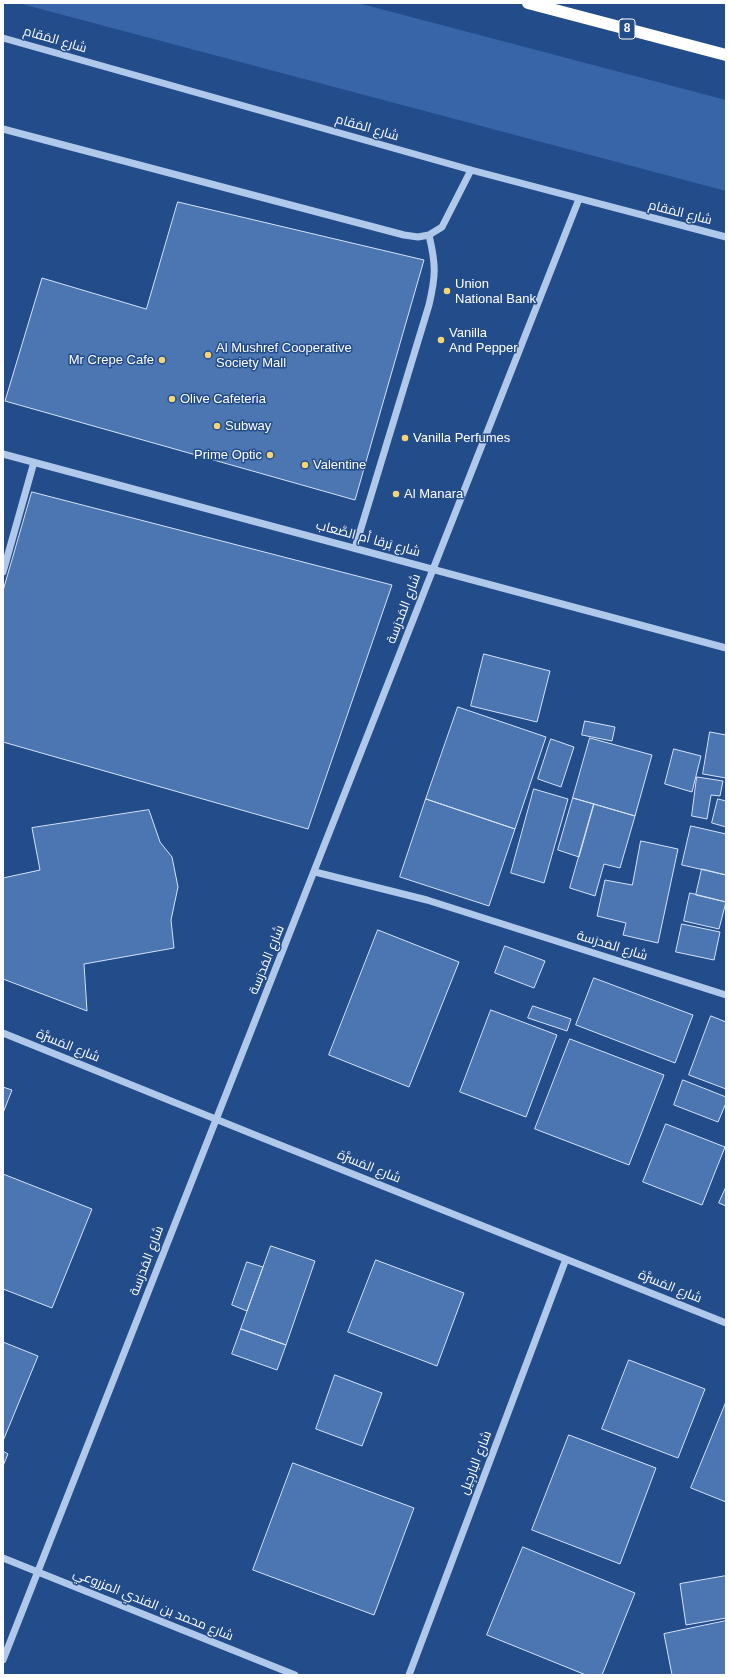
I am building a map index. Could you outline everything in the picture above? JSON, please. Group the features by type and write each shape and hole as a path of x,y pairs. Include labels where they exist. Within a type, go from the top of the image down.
{"highway":[{"name":"8","path":"528,3 726,55"}],"street":[{"name":"شارع المَقام","path":"3,38 471,170 726,237"},
{"path":"3,129 404,235 418,237 429,235 442,226 471,170"},
{"name":"شارع المَدرَسة","path":"3,1660 315,872 432,569 579,199"},
{"path":"355,548 427,312 434,282 435,261 429,235"},
{"name":"شارع بَرقا أم الصَّعاب","path":"3,454 726,648"},
{"path":"3,572 34,462"},
{"name":"شارع المَدرَسة","path":"315,872 427,900 726,995"},
{"name":"شارع المَسرَّة","path":"3,1033 726,1323"},
{"name":"شارع البارجِيل","path":"409,1675 566,1259"},
{"name":"شارع محمد بن الفندي المزروعي","path":"3,1558 295,1675"}],"shaded area":[{"path":"18,3 358,3 726,100 726,191"}],"building":[{"name":"Al Mushref Cooperative Society Mall","path":"178,202 424,260 355,500 5,401 42,278 146,309"},
{"path":"32,492 392,585 308,829 3,742 3,591"},
{"path":"484,654 550,671 537,722 471,706"},
{"path":"458,707 546,737 515,829 426,799"},
{"path":"585,721 615,727 612,741 582,735"},
{"path":"710,732 726,735 726,778 703,774"},
{"path":"590,738 652,755 635,816 573,798"},
{"path":"551,739 574,747 561,787 538,779"},
{"path":"674,749 701,756 692,792 665,784"},
{"path":"697,777 723,781 720,796 711,795 707,819 692,816"},
{"path":"534,789 568,799 544,883 511,873"},
{"path":"573,798 594,804 579,857 558,850"},
{"path":"426,799 515,829 489,906 400,877"},
{"path":"718,799 726,801 726,827 712,823"},
{"path":"594,804 635,816 620,868 604,864 595,896 570,888"},
{"path":"149,810 160,842 172,857 178,887 171,920 174,948 84,964 87,1011 3,979 3,878 40,870 32,828"},
{"path":"691,826 726,834 726,875 682,865"},
{"path":"641,841 678,849 658,943 623,935 626,923 597,916 605,880 632,885"},
{"path":"702,869 726,875 726,902 696,895"},
{"path":"690,893 726,902 719,929 684,921"},
{"path":"682,924 720,932 714,960 676,952"},
{"path":"378,930 459,962 409,1087 329,1055"},
{"path":"505,946 545,961 534,988 495,973"},
{"path":"594,978 693,1015 675,1063 576,1025"},
{"path":"533,1006 571,1019 567,1031 528,1018"},
{"path":"491,1010 557,1035 526,1117 460,1092"},
{"path":"711,1016 726,1022 726,1089 689,1075"},
{"path":"570,1039 664,1075 629,1165 535,1129"},
{"path":"683,1080 726,1097 726,1103 718,1122 674,1105"},
{"path":"3,1087 12,1090 3,1113"},
{"path":"666,1124 725,1147 702,1205 643,1182"},
{"path":"3,1174 92,1209 52,1308 3,1289"},
{"path":"726,1187 726,1206 719,1203"},
{"path":"271,1246 315,1261 286,1345 241,1329"},
{"path":"376,1260 464,1293 437,1366 348,1332"},
{"path":"247,1262 263,1267 247,1311 232,1305"},
{"path":"241,1329 286,1345 277,1370 232,1354"},
{"path":"3,1342 38,1356 3,1441"},
{"path":"629,1360 705,1389 678,1458 602,1429"},
{"path":"335,1375 382,1393 362,1446 316,1429"},
{"path":"726,1402 726,1502 691,1488"},
{"path":"569,1435 656,1468 620,1564 532,1530"},
{"path":"3,1451 8,1454 3,1466"},
{"path":"293,1463 414,1508 374,1615 253,1570"},
{"path":"523,1547 635,1593 602,1675 586,1675 487,1635"},
{"path":"726,1576 726,1618 686,1625 680,1584"},
{"path":"726,1621 726,1675 672,1675 664,1634"}],"place":[{"name":"Union National Bank","path":"447,291"},
{"name":"Vanilla And Pepper","path":"441,340"},
{"name":"Al Mushref Cooperative Society Mall","path":"208,355"},
{"name":"Mr Crepe Cafe","path":"162,360"},
{"name":"Olive Cafeteria","path":"172,399"},
{"name":"Subway","path":"217,426"},
{"name":"Vanilla Perfumes","path":"405,438"},
{"name":"Prime Optic","path":"270,455"},
{"name":"Valentine","path":"305,465"},
{"name":"Al Manara","path":"396,494"}]}
